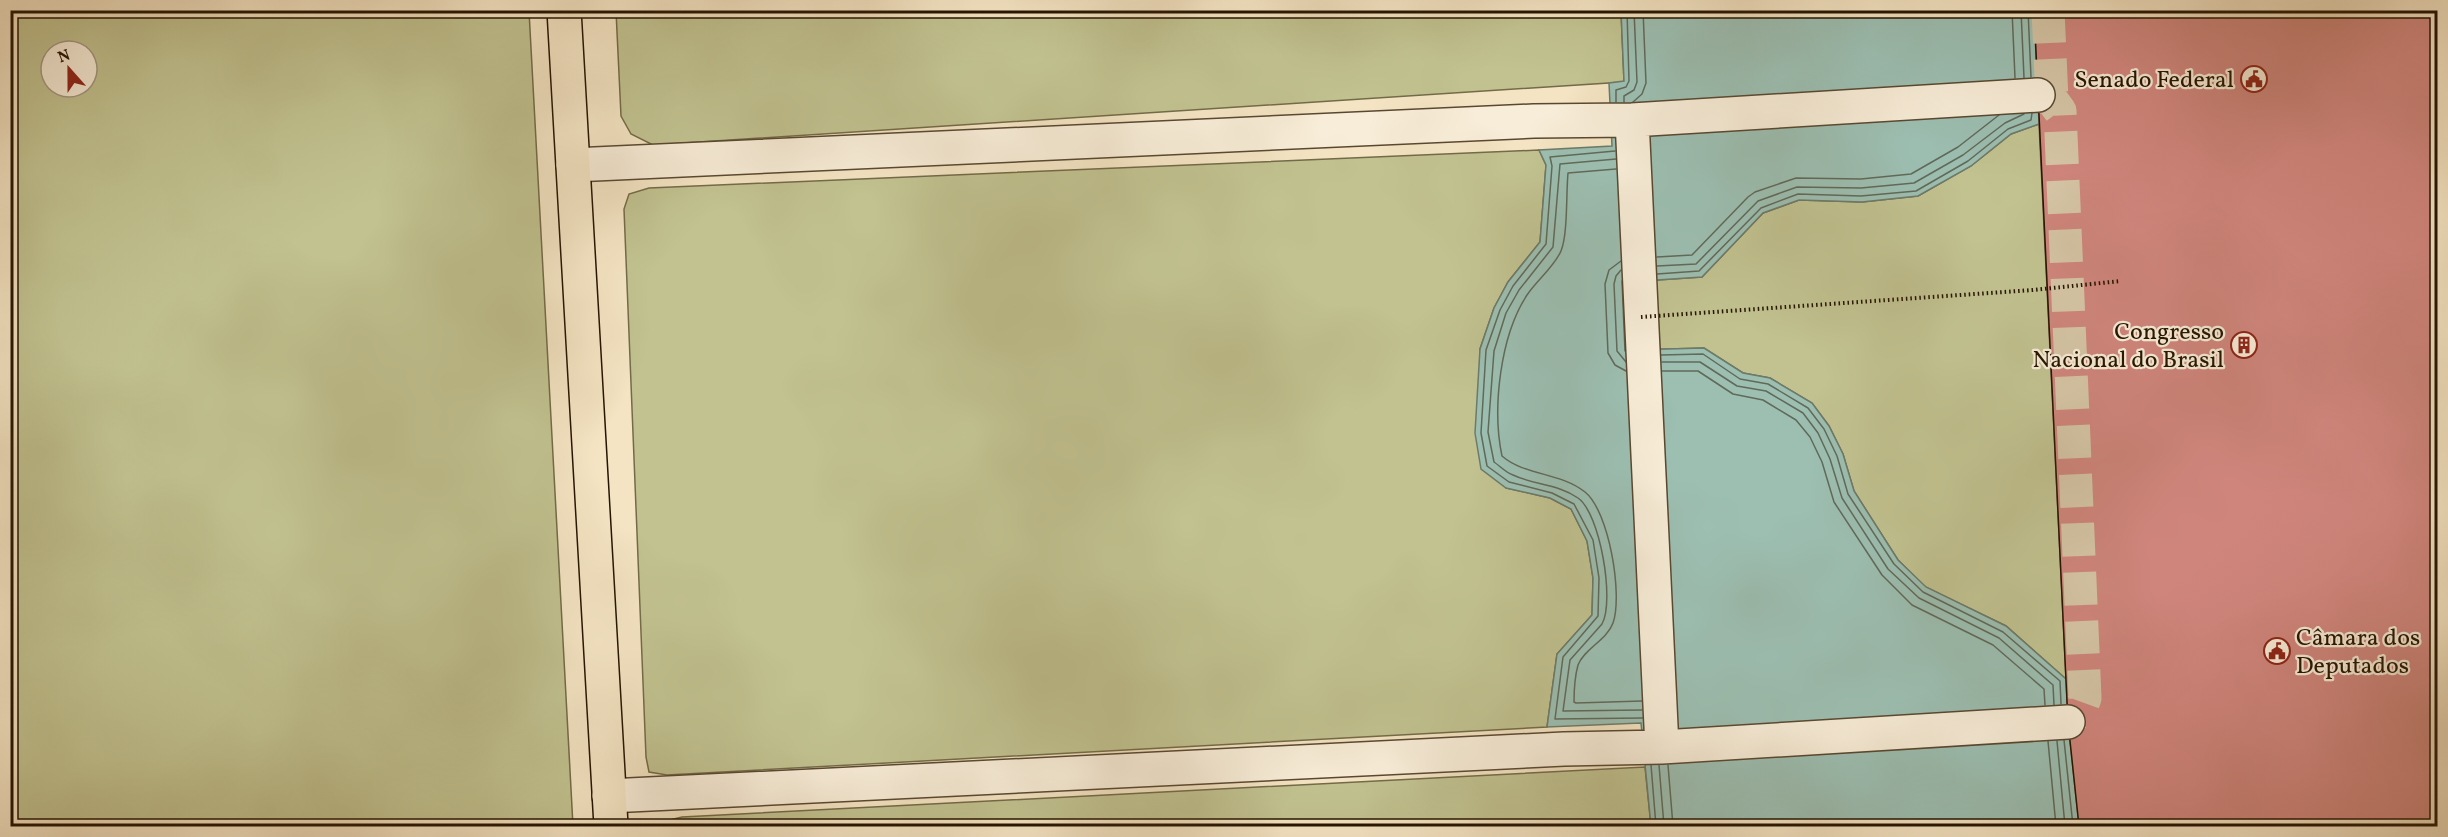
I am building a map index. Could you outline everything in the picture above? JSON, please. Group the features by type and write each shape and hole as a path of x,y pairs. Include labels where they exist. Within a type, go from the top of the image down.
{"highway":[{"path":"564,10 610,811"}],"lane":[{"path":"573,165 1534,121 1632,120 2038,95"},
{"path":"1632,120 1662,747"},
{"path":"610,811 1564,749 1662,747 2068,722"}],"path":[{"path":"1641,317 2121,281"}],"green space":[{"path":"10,11 529,11 573,826 15,826 10,732"},
{"path":"616,11 1621,11 1624,82 653,145 631,134 621,116"},
{"path":"2039,124 2066,679 2006,626 1925,587 1898,560 1854,491 1843,454 1829,426 1812,403 1770,378 1743,373 1704,348 1631,350 1627,282 1702,277 1763,213 1799,200 1862,202 1918,196 1971,166 2011,134"},
{"path":"1539,150 1546,165 1540,242 1508,282 1494,308 1480,349 1506,488 1550,498 1571,509 1587,541 1593,578 1592,615 1557,654 1547,727 667,775 649,772 646,757 624,209 629,194 649,188"},
{"path":"1645,767 1651,826 657,826 658,823 682,817"}],"water":[{"path":"1621,11 2034,11 2039,124 2011,134 1971,166 1918,196 1862,202 1799,200 1763,213 1702,277 1628,282 1631,350 1704,348 1743,373 1770,378 1812,403 1829,426 1843,454 1854,491 1898,560 1926,587 2006,626 2066,679 2079,826 1651,826 1641,723 1547,727 1557,654 1592,615 1593,578 1587,541 1571,509 1550,498 1506,488 1481,469 1475,433 1480,349 1494,308 1508,282 1540,242 1546,165 1539,150 1612,146 1609,83 1624,81"}],"building":[{"name":"Congresso Nacional do Brasil","path":"2034,10 2438,10 2438,826 2079,826 2068,722"}],"tunnel":[{"path":"2048,10 2052,100"},
{"path":"2038,95 2052,100 2060,111 2085,698 2081,709 2068,722"}],"place":[{"name":"Senado Federal","path":"2254,79"},
{"name":"Congresso Nacional do Brasil","path":"2244,345"},
{"name":"Câmara dos Deputados","path":"2277,651"}]}
